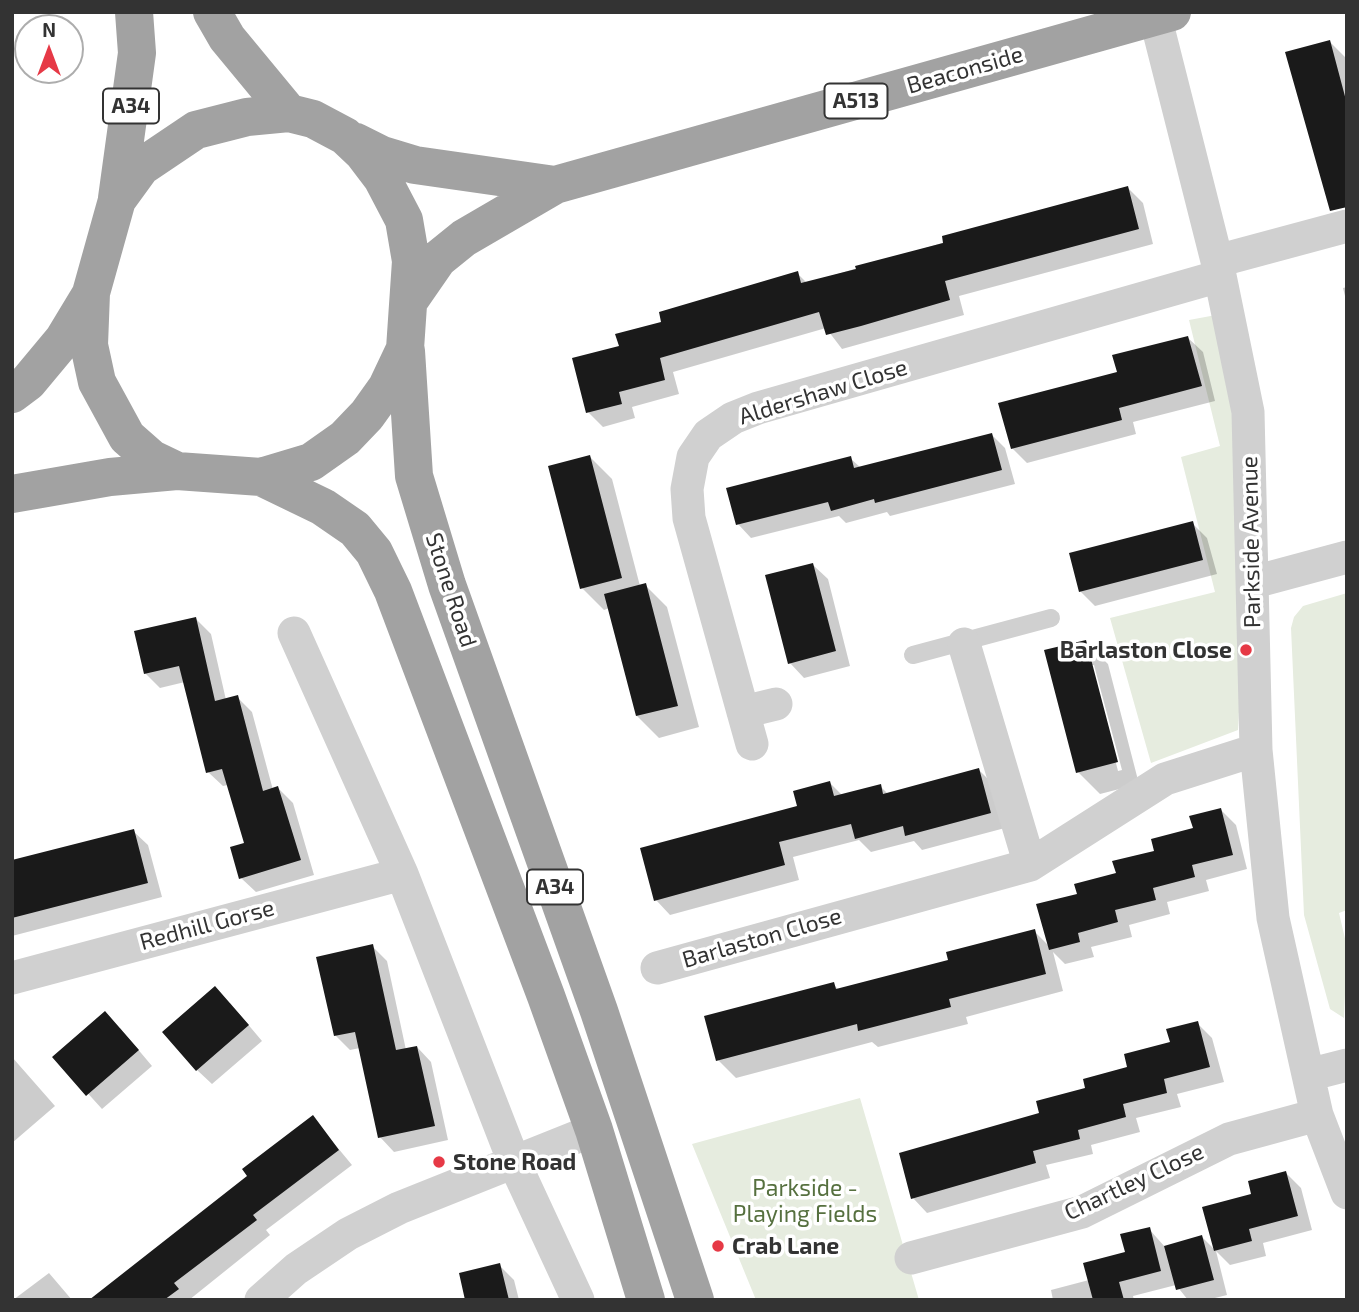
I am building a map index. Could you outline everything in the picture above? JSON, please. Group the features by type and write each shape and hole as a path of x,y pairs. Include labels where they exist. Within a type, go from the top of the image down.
{"highway":[{"name":"A34","path":"117,200 137,53 134,12"},
{"path":"212,12 227,38 289,113"},
{"name":"Beaconside","path":"411,298 438,259 464,238 555,185 1161,14"},
{"path":"177,471 152,459 135,444 111,411 97,382 89,345 91,293 117,200 141,167 196,130 247,117 289,113"},
{"name":"Beaconside","path":"289,113 313,119 383,155 415,165 555,185"},
{"path":"12,494 110,477 177,471 220,477 261,477 311,462 345,438 367,415 387,387 405,349 411,298 411,261 404,220 383,178 345,136"},
{"path":"12,394 28,382 63,340 91,293"},
{"name":"Stone Road","path":"405,349 414,476 447,585 599,1011 695,1300"},
{"name":"A34","path":"261,477 323,507 355,529 374,552 393,591 594,1130 646,1300"}],"street":[{"name":"Parkside Avenue","path":"1161,14 1248,412 1256,750 1273,918 1317,1115 1347,1193"},
{"name":"Aldershaw Close","path":"752,744 690,518 687,489 693,457 708,435 733,418 758,408 1218,269 1347,226"},
{"path":"1254,582 1347,557"},
{"path":"294,633 402,873 514,1163 578,1300"},
{"path":"964,644 1030,865"},
{"path":"743,712 776,704"},
{"name":"Barlaston Close","path":"657,968 1030,865 1165,779 1256,750"},
{"name":"Redhill Gorse","path":"12,978 402,873"},
{"path":"1308,1075 1347,1065"},
{"name":"Chartley Close","path":"911,1258 1082,1212 1229,1139 1317,1115"},
{"path":"261,1300 296,1269 348,1234 399,1208 594,1130"}],"lane":[{"path":"913,655 964,644 1051,618"}],"green space":[{"path":"1216,315 1237,388 1246,581 1238,730 1151,763 1110,618 1215,592 1181,457 1220,446 1189,320"},
{"path":"1347,593 1347,910 1339,913 1347,947 1344,1018 1330,1009 1304,915 1291,628 1294,617 1303,606"},
{"name":"Parkside - Playing Fields","path":"860,1098 919,1300 756,1300 692,1144"}],"building":[{"path":"1330,40 1347,104 1347,207 1330,211 1285,52"},
{"path":"1128,186 1139,229 945,281 950,300 861,326 826,335 819,312 660,358 665,380 619,392 622,404 586,413 572,358 619,346 615,334 661,322 659,312 798,271 801,283 856,269 855,266 943,243 942,236"},
{"path":"1188,336 1202,386 1119,408 1122,420 1011,449 998,403 1117,372 1112,355"},
{"path":"992,433 1002,470 875,503 874,499 831,511 828,502 736,525 726,488 851,456 854,468"},
{"path":"590,455 622,578 580,589 548,466"},
{"path":"1193,521 1203,560 1079,592 1069,553"},
{"path":"813,563 836,651 788,664 765,575"},
{"path":"646,583 678,706 636,716 604,594"},
{"path":"196,617 215,701 238,695 263,791 278,786 301,860 239,879 230,847 244,843 222,769 206,773 179,666 144,674 134,631"},
{"path":"1086,640 1118,762 1076,773 1044,650"},
{"path":"979,768 991,813 905,836 903,826 855,839 851,824 779,842 785,865 654,901 640,848 797,806 793,791 830,781 834,796 881,784 883,794"},
{"path":"1221,808 1233,855 1192,865 1195,877 1153,888 1156,900 1115,910 1118,922 1078,933 1080,942 1049,950 1036,904 1077,894 1074,884 1116,873 1112,861 1154,851 1151,839 1193,828 1189,816"},
{"path":"134,829 148,883 12,918 12,860"},
{"path":"1035,929 1046,974 949,999 951,1007 858,1031 857,1024 716,1061 704,1016 834,982 836,989 948,960 946,952"},
{"path":"373,944 396,1050 417,1046 435,1126 378,1138 355,1032 334,1036 316,957"},
{"path":"215,986 249,1025 196,1071 162,1032"},
{"path":"105,1011 139,1050 86,1096 52,1057"},
{"path":"1198,1021 1210,1067 1164,1079 1167,1093 1123,1104 1126,1117 1078,1130 1080,1139 1033,1151 1036,1163 911,1199 899,1153 1039,1113 1036,1101 1085,1088 1083,1079 1127,1067 1124,1054 1170,1042 1166,1029"},
{"path":"313,1115 339,1150 253,1215 257,1220 174,1283 179,1289 164,1300 89,1300 247,1176 242,1169"},
{"path":"1286,1171 1298,1216 1249,1229 1252,1241 1214,1251 1202,1207 1251,1194 1248,1181"},
{"path":"1150,1227 1161,1271 1119,1282 1124,1300 1093,1300 1083,1263 1125,1252 1120,1234"},
{"path":"1202,1235 1214,1280 1176,1290 1164,1246"},
{"path":"500,1263 509,1300 465,1300 459,1273"}],"place":[{"name":"Barlaston Close","path":"1246,650"},
{"name":"Stone Road","path":"439,1162"},
{"name":"Crab Lane","path":"718,1246"}]}
